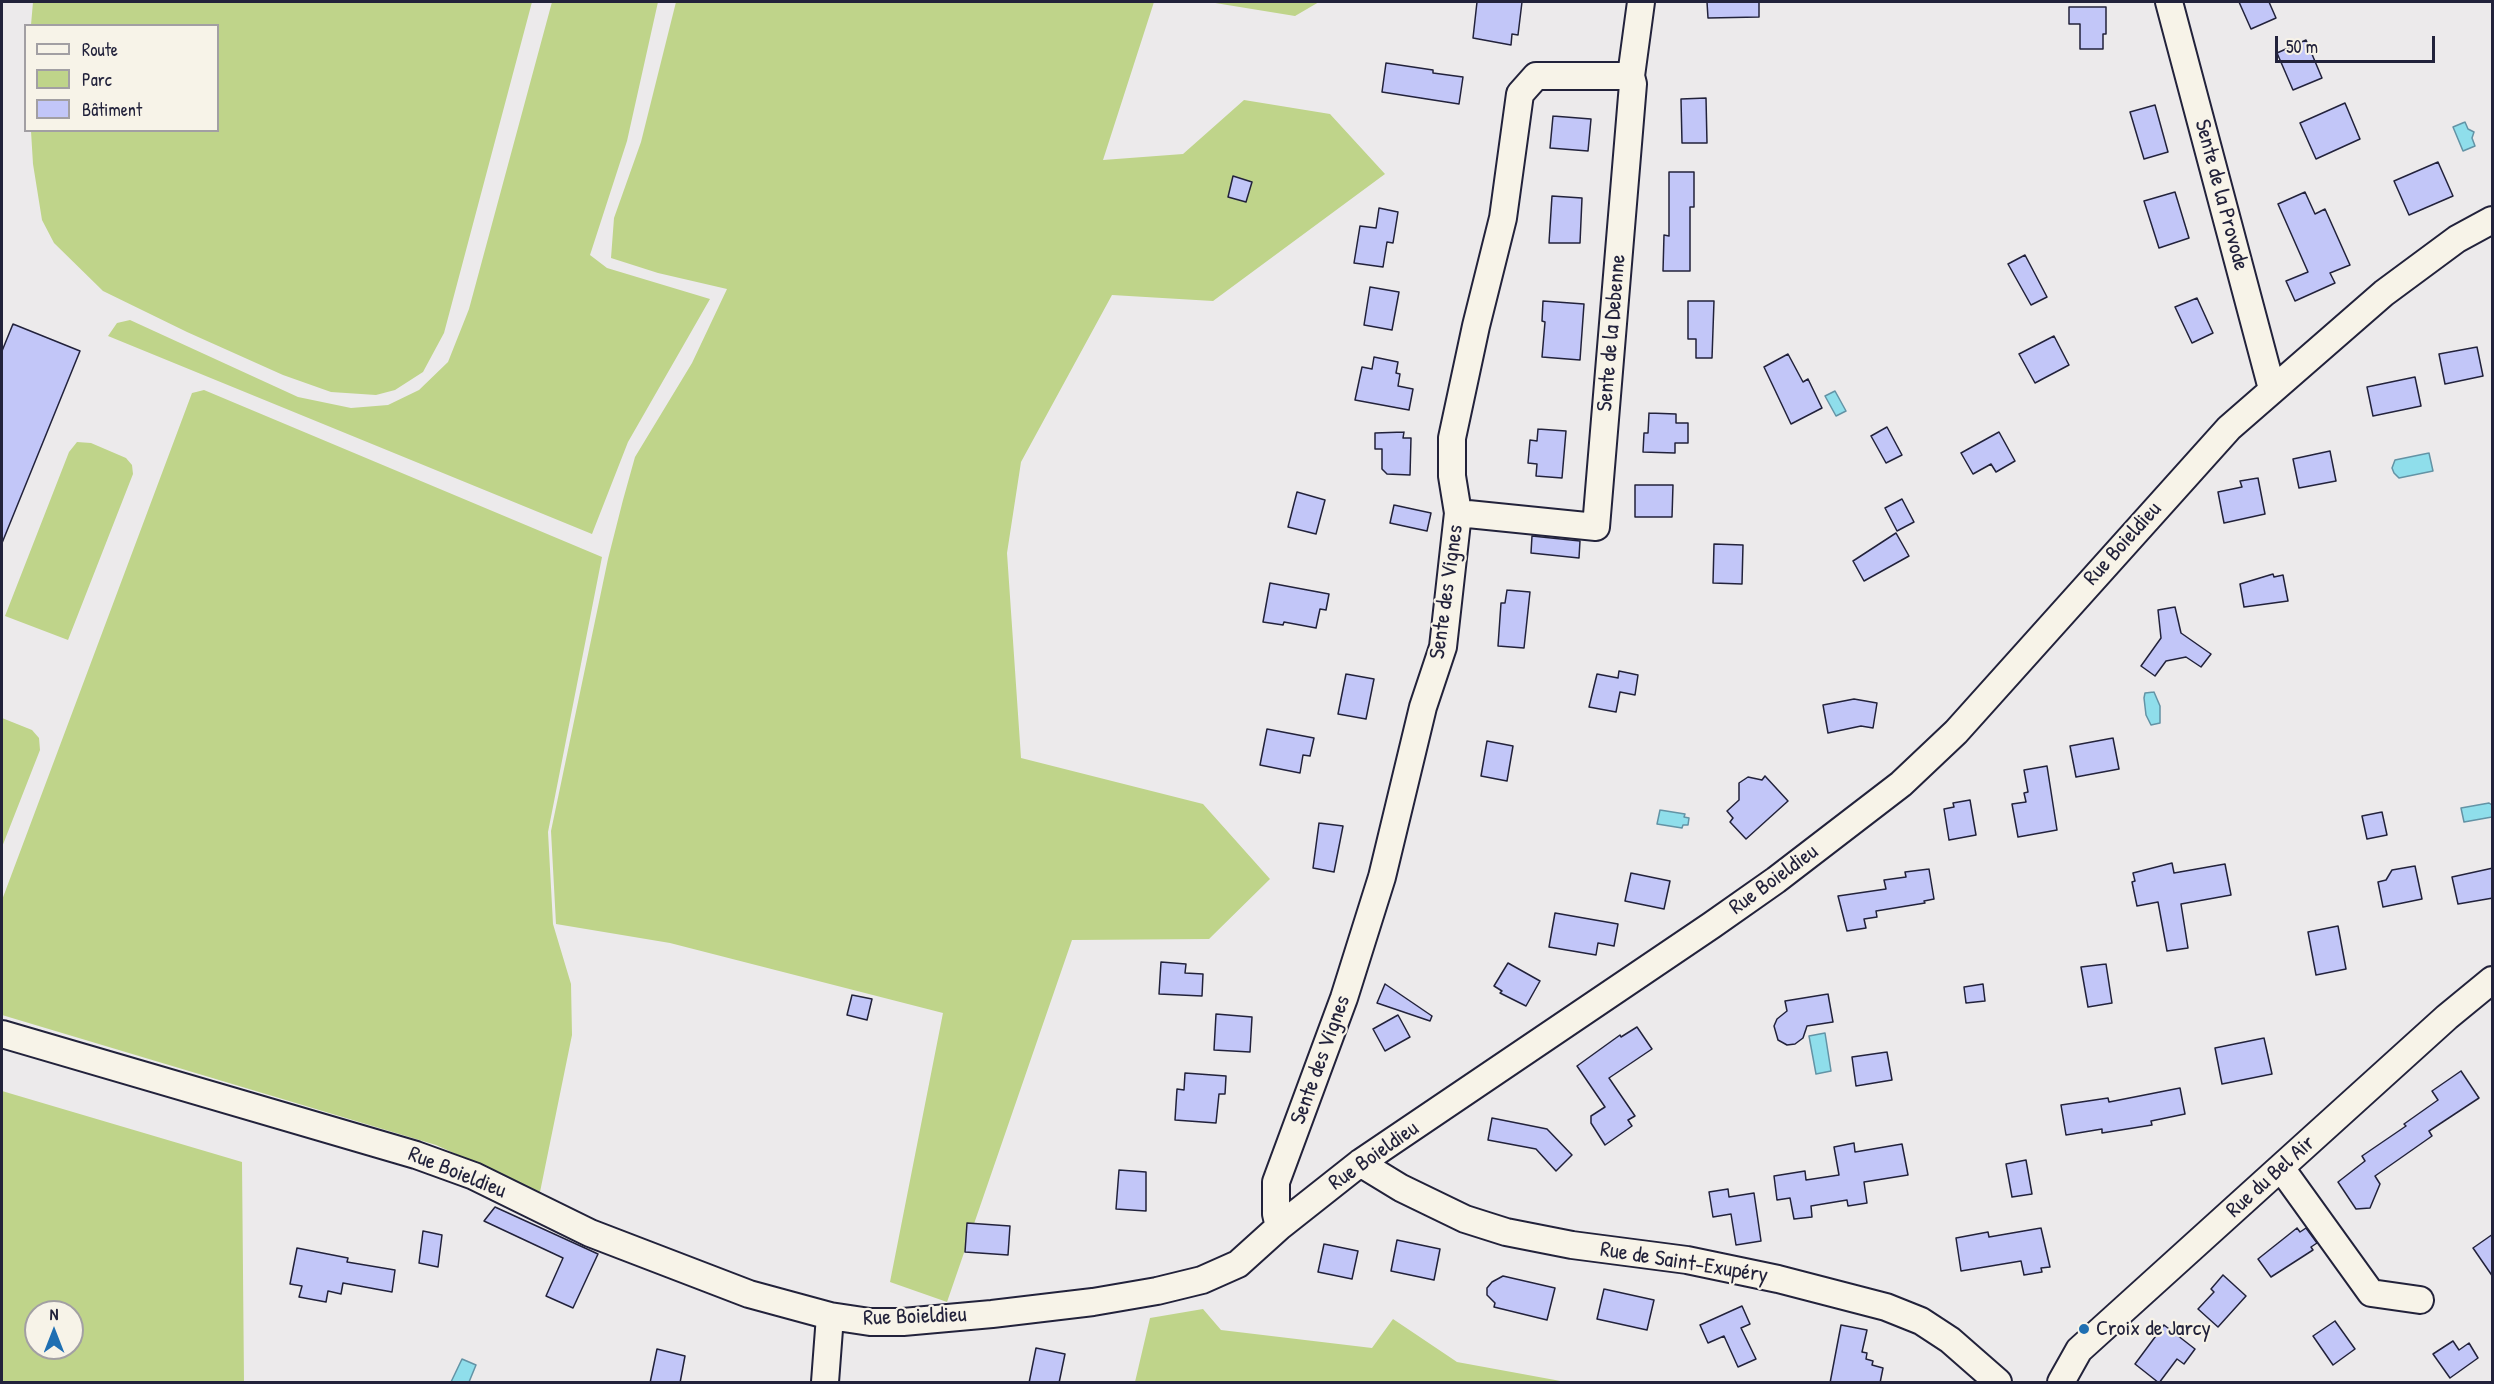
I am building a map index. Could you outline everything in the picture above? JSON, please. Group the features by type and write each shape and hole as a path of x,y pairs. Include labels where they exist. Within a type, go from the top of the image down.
{"street":[{"name":"Sente de la Debenne","path":"1458,513 1596,527 1633,84 1631,76 1641,2"},
{"name":"Sente de la Provode","path":"2169,2 2272,389"},
{"name":"Sente des Vignes","path":"1279,1227 1276,1214 1276,1182 1344,998 1382,877 1423,707 1443,647 1458,513 1452,476 1452,438 1473,337 1503,218 1520,94 1536,76 1631,76"},
{"name":"Rue Boieldieu","path":"2,1034 416,1155 474,1176 590,1233 749,1294 830,1316 870,1322 903,1322 1047,1308 1157,1291 1202,1280 1238,1264 1279,1227 1360,1163 1776,880 1901,784 1963,724 2222,436 2272,389 2385,293 2457,239 2493,220"},
{"name":"Rue du Bel Air","path":"2061,1383 2079,1350 2447,1017 2493,980"},
{"name":"Rue de Saint-Exupéry","path":"1360,1163 1401,1188 1465,1220 1506,1232 1572,1245 1687,1260 1778,1279 1886,1307 1921,1321 1950,1340 1998,1383"},
{"path":"2281,1168 2371,1293 2420,1300"},
{"path":"825,1383 830,1316"}],"green space":[{"path":"33,2 532,2 444,333 423,372 395,390 376,395 331,392 283,375 103,291 54,243 42,220 33,164 31,132 219,132 219,24 31,24"},
{"path":"552,2 658,2 627,141 590,255 607,268 710,299 628,442 592,534 108,336 117,323 130,320 298,397 351,408 388,405 419,390 448,362 469,309"},
{"path":"676,2 1154,2 1103,160 1183,154 1244,100 1330,114 1385,174 1213,301 1112,295 1021,462 1007,553 1021,758 1203,804 1270,879 1209,939 1072,940 947,1302 890,1282 943,1013 670,943 556,924 551,831 608,559 623,500 635,457 692,363 727,289 658,273 611,258 614,218 641,142"},
{"path":"1209,2 1319,2 1295,16"},
{"path":"204,390 602,557 548,832 553,924 571,984 572,1035 540,1192 436,1145 2,1015 2,900 192,393"},
{"path":"77,442 91,443 126,458 132,465 133,474 68,640 5,616 69,452"},
{"path":"2,718 32,730 39,738 40,750 2,847"},
{"path":"2,1091 242,1162 244,1382 2,1382"},
{"path":"1203,1309 1221,1330 1372,1348 1393,1319 1457,1362 1566,1382 1135,1382 1150,1318"}],"water":[{"path":"2465,122 2468,129 2474,132 2472,138 2475,146 2463,151 2453,127"},
{"path":"1835,391 1846,411 1836,416 1825,396"},
{"path":"2429,453 2433,471 2399,478 2394,473 2392,468 2395,460"},
{"path":"2154,692 2160,706 2160,723 2151,725 2146,715 2144,698 2145,693"},
{"path":"2489,803 2492,805 2492,817 2464,822 2461,808"},
{"path":"1660,810 1685,814 1684,817 1689,818 1688,825 1683,825 1682,828 1657,824"},
{"path":"1825,1033 1831,1071 1816,1074 1809,1036"},
{"path":"462,1359 476,1365 469,1382 451,1382"}],"building":[{"path":"1477,2 1522,2 1518,35 1512,34 1511,45 1473,38"},
{"path":"1707,2 1759,2 1759,17 1708,18"},
{"path":"2239,2 2269,2 2276,18 2251,29"},
{"path":"2069,7 2106,7 2106,34 2103,34 2103,49 2080,49 2080,24 2069,24"},
{"path":"2306,40 2322,78 2293,90 2277,53"},
{"path":"1386,63 1463,77 1459,104 1382,92"},
{"path":"1706,98 1707,143 1682,143 1681,99"},
{"path":"2345,103 2360,139 2316,159 2300,123"},
{"path":"2155,105 2168,152 2144,159 2130,112"},
{"path":"1553,116 1591,119 1588,151 1550,148"},
{"path":"2438,162 2453,196 2409,215 2394,181"},
{"path":"1669,172 1694,172 1694,207 1690,207 1690,271 1663,271 1664,235 1669,236"},
{"path":"1233,176 1252,182 1246,202 1228,197"},
{"path":"2175,192 2189,238 2159,248 2144,201"},
{"path":"2305,192 2315,214 2325,209 2350,265 2330,273 2335,283 2295,301 2286,281 2308,272 2278,204"},
{"path":"1552,196 1582,198 1580,243 1549,243"},
{"path":"1379,208 1398,212 1393,243 1387,242 1383,267 1354,263 1360,226 1376,228"},
{"path":"2025,255 2047,297 2031,305 2008,264"},
{"path":"1370,287 1399,292 1392,330 1364,325"},
{"path":"2197,298 2213,333 2192,343 2175,307"},
{"path":"1543,301 1584,304 1580,360 1542,357 1545,322 1542,321"},
{"path":"1688,301 1714,301 1712,358 1696,358 1696,339 1688,339"},
{"path":"13,324 80,351 2,543 2,351"},
{"path":"2054,336 2069,365 2035,383 2019,354"},
{"path":"2477,347 2483,376 2445,384 2439,354"},
{"path":"1788,354 1803,382 1808,379 1822,408 1791,424 1764,367"},
{"path":"1374,357 1398,362 1396,373 1400,374 1398,386 1413,389 1409,410 1355,400 1362,367 1372,369"},
{"path":"2415,377 2421,406 2373,416 2367,387"},
{"path":"1649,413 1676,414 1676,423 1688,423 1688,443 1675,443 1675,453 1643,452 1644,433 1648,433"},
{"path":"1887,427 1902,455 1886,463 1871,436"},
{"path":"1538,429 1566,431 1562,478 1536,476 1537,464 1528,463 1530,440 1537,441"},
{"path":"1404,432 1403,438 1411,438 1410,475 1387,474 1382,469 1382,449 1375,449 1375,433"},
{"path":"1999,432 2015,461 1996,472 1991,464 1973,474 1961,453"},
{"path":"2330,451 2336,481 2299,488 2293,459"},
{"path":"2258,478 2265,514 2224,523 2218,492 2242,487 2240,481"},
{"path":"1635,485 1673,485 1672,517 1635,517"},
{"path":"1297,492 1325,500 1316,534 1288,527"},
{"path":"1902,499 1914,522 1897,531 1885,508"},
{"path":"1394,505 1431,513 1427,531 1390,523"},
{"path":"1896,533 1909,556 1864,581 1853,561"},
{"path":"1532,536 1580,541 1579,558 1531,553"},
{"path":"1714,544 1743,545 1742,584 1713,583"},
{"path":"2273,574 2274,577 2283,575 2288,601 2244,607 2240,584"},
{"path":"1270,583 1329,594 1326,610 1320,609 1316,628 1284,622 1283,625 1263,622"},
{"path":"1507,590 1530,592 1524,648 1498,646 1501,603 1505,603"},
{"path":"2175,607 2181,633 2211,654 2201,667 2186,657 2166,661 2155,676 2141,666 2161,638 2158,610"},
{"path":"1619,671 1638,675 1635,695 1620,692 1616,712 1589,707 1597,674 1618,678"},
{"path":"1346,674 1374,679 1366,719 1338,714"},
{"path":"1854,699 1877,703 1873,728 1861,726 1828,733 1823,705"},
{"path":"1267,729 1314,738 1310,756 1303,755 1300,773 1260,765"},
{"path":"2113,738 2119,769 2076,777 2070,746"},
{"path":"1487,741 1513,746 1507,781 1481,776"},
{"path":"2047,766 2057,830 2018,837 2012,804 2026,802 2024,793 2028,792 2024,770"},
{"path":"1765,776 1788,801 1746,839 1730,822 1733,818 1727,811 1739,800 1739,783 1748,777 1762,780"},
{"path":"1970,800 1976,835 1949,840 1944,809 1954,807 1953,803"},
{"path":"2382,812 2387,835 2367,839 2362,816"},
{"path":"1319,823 1343,826 1334,872 1313,868"},
{"path":"2172,863 2174,873 2225,864 2231,895 2181,904 2188,948 2167,951 2158,902 2137,906 2132,882 2135,881 2133,873"},
{"path":"2415,866 2422,899 2383,907 2378,882 2386,880 2392,870"},
{"path":"2493,868 2493,898 2458,904 2452,877"},
{"path":"1929,869 1934,899 1924,901 1925,903 1876,911 1877,917 1864,919 1866,928 1847,931 1838,896 1886,889 1884,880 1906,877 1905,872"},
{"path":"1631,873 1670,881 1664,909 1625,901"},
{"path":"1555,913 1618,924 1614,946 1598,943 1596,955 1549,947"},
{"path":"2338,926 2346,969 2316,975 2308,932"},
{"path":"1161,962 1186,964 1185,973 1203,974 1202,996 1159,994"},
{"path":"1508,963 1540,981 1526,1006 1500,993 1502,991 1494,986"},
{"path":"2106,964 2112,1003 2088,1007 2081,967"},
{"path":"1385,984 1432,1016 1430,1021 1377,1003"},
{"path":"1983,984 1985,1001 1966,1003 1964,987"},
{"path":"1828,994 1833,1022 1807,1026 1803,1038 1795,1044 1787,1045 1778,1040 1774,1026 1777,1019 1787,1011 1785,1001"},
{"path":"852,995 872,999 867,1020 847,1015"},
{"path":"1216,1014 1252,1017 1250,1052 1214,1050"},
{"path":"1398,1015 1410,1037 1385,1051 1373,1029"},
{"path":"1637,1027 1652,1049 1609,1078 1635,1116 1628,1120 1632,1126 1605,1145 1591,1123 1591,1116 1605,1107 1577,1066 1620,1035 1621,1037"},
{"path":"2264,1038 2272,1074 2222,1084 2215,1048"},
{"path":"1887,1052 1892,1080 1856,1086 1852,1057"},
{"path":"2461,1071 2479,1098 2429,1131 2432,1136 2375,1176 2380,1184 2370,1208 2356,1209 2338,1182 2365,1161 2362,1156 2406,1126 2404,1124 2438,1100 2432,1091"},
{"path":"1185,1073 1226,1076 1225,1094 1219,1094 1216,1123 1175,1120 1177,1089 1184,1090"},
{"path":"2180,1088 2185,1114 2151,1121 2152,1125 2102,1133 2102,1129 2066,1135 2061,1105 2108,1098 2109,1102"},
{"path":"1492,1118 1547,1129 1572,1155 1556,1171 1536,1149 1488,1140"},
{"path":"1854,1143 1855,1152 1902,1144 1908,1175 1864,1182 1867,1203 1848,1206 1847,1200 1811,1206 1812,1217 1794,1219 1790,1198 1777,1200 1774,1176 1805,1171 1806,1180 1839,1175 1834,1147"},
{"path":"2026,1160 2032,1194 2012,1197 2006,1164"},
{"path":"1119,1170 1146,1172 1146,1211 1116,1209"},
{"path":"1728,1189 1729,1197 1754,1193 1761,1241 1736,1245 1731,1214 1713,1217 1709,1192"},
{"path":"495,1207 598,1254 573,1308 546,1296 563,1258 484,1221"},
{"path":"967,1223 1010,1226 1008,1255 965,1252"},
{"path":"2041,1228 2050,1267 2041,1268 2042,1272 2024,1275 2021,1261 1961,1271 1956,1238 1988,1232 1989,1237"},
{"path":"2297,1228 2300,1232 2306,1228 2317,1243 2311,1247 2313,1250 2271,1277 2258,1259"},
{"path":"423,1231 442,1235 438,1267 419,1263"},
{"path":"2493,1234 2493,1277 2473,1248"},
{"path":"1397,1240 1440,1249 1434,1280 1391,1271"},
{"path":"1324,1244 1358,1251 1352,1279 1318,1272"},
{"path":"297,1248 348,1258 347,1262 395,1270 392,1292 343,1283 341,1294 328,1291 326,1302 299,1297 302,1286 290,1284"},
{"path":"2223,1275 2246,1296 2218,1327 2198,1309 2214,1292 2211,1289"},
{"path":"1503,1276 1555,1288 1547,1320 1494,1307 1495,1303 1487,1295 1487,1288"},
{"path":"1604,1289 1654,1300 1647,1330 1597,1319"},
{"path":"1742,1306 1750,1324 1741,1328 1756,1359 1738,1367 1724,1336 1708,1343 1700,1325"},
{"path":"2335,1321 2355,1349 2333,1365 2313,1336"},
{"path":"1841,1325 1867,1330 1862,1352 1867,1353 1866,1359 1873,1361 1872,1365 1883,1368 1880,1383 1830,1383"},
{"path":"2164,1325 2195,1349 2184,1364 2177,1359 2159,1383 2135,1364"},
{"path":"2453,1341 2459,1350 2469,1343 2478,1358 2450,1378 2433,1354"},
{"path":"1036,1348 1065,1354 1059,1383 1029,1383"},
{"path":"657,1349 685,1356 680,1383 650,1383"}],"place":[{"name":"Croix de Jarcy","path":"2084,1329"}]}
